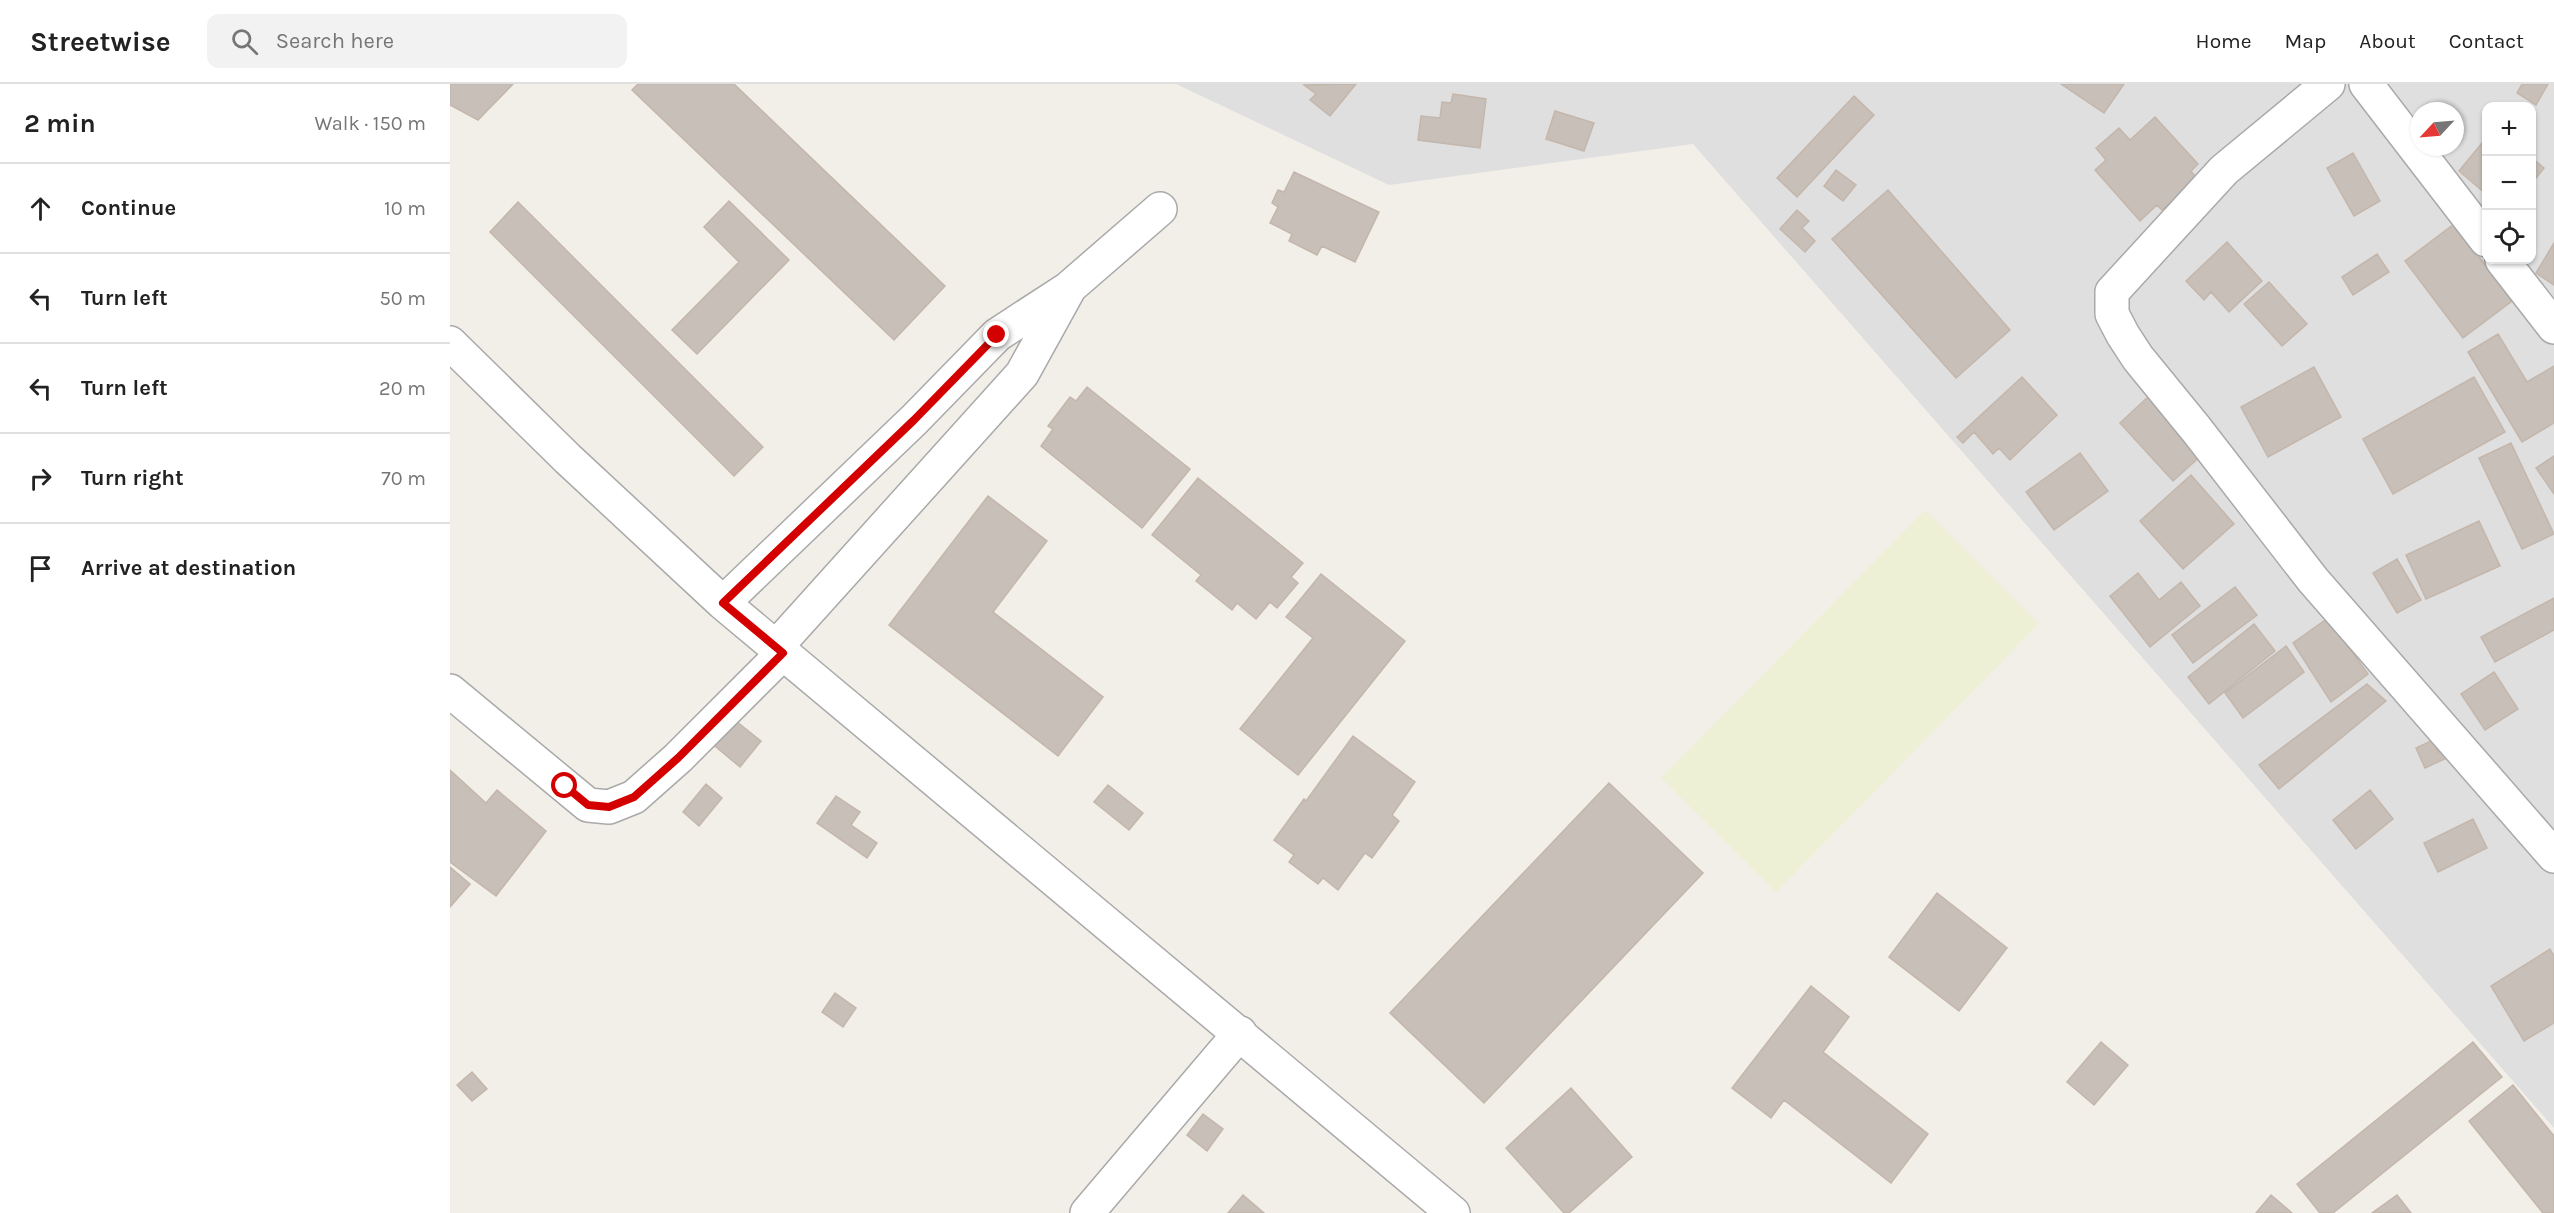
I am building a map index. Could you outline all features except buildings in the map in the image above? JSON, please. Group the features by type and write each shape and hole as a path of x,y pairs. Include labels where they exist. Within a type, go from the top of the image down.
{"street":[{"path":"2328,84 2224,170 2112,292 2112,314 2122,335 2138,358 2313,580 2554,856"},
{"path":"2366,84 2482,234"},
{"path":"723,603 914,420 997,335 1070,287 1160,209"},
{"path":"2505,264 2554,327"},
{"path":"450,691 588,805 609,807 634,797 678,758 779,650 1022,374 1070,287"},
{"path":"456,360 568,459 723,603 1453,1213"},
{"path":"1088,1213 1240,1033"}],"shaded area":[{"path":"1176,84 2554,84 2554,1128 1693,144 1389,185"}],"green space":[{"path":"1925,510 2039,624 1776,892 1661,778"}],"route":[{"path":"565,786 588,805 609,807 634,797 678,758 783,653 723,603 914,420 997,335"}]}
